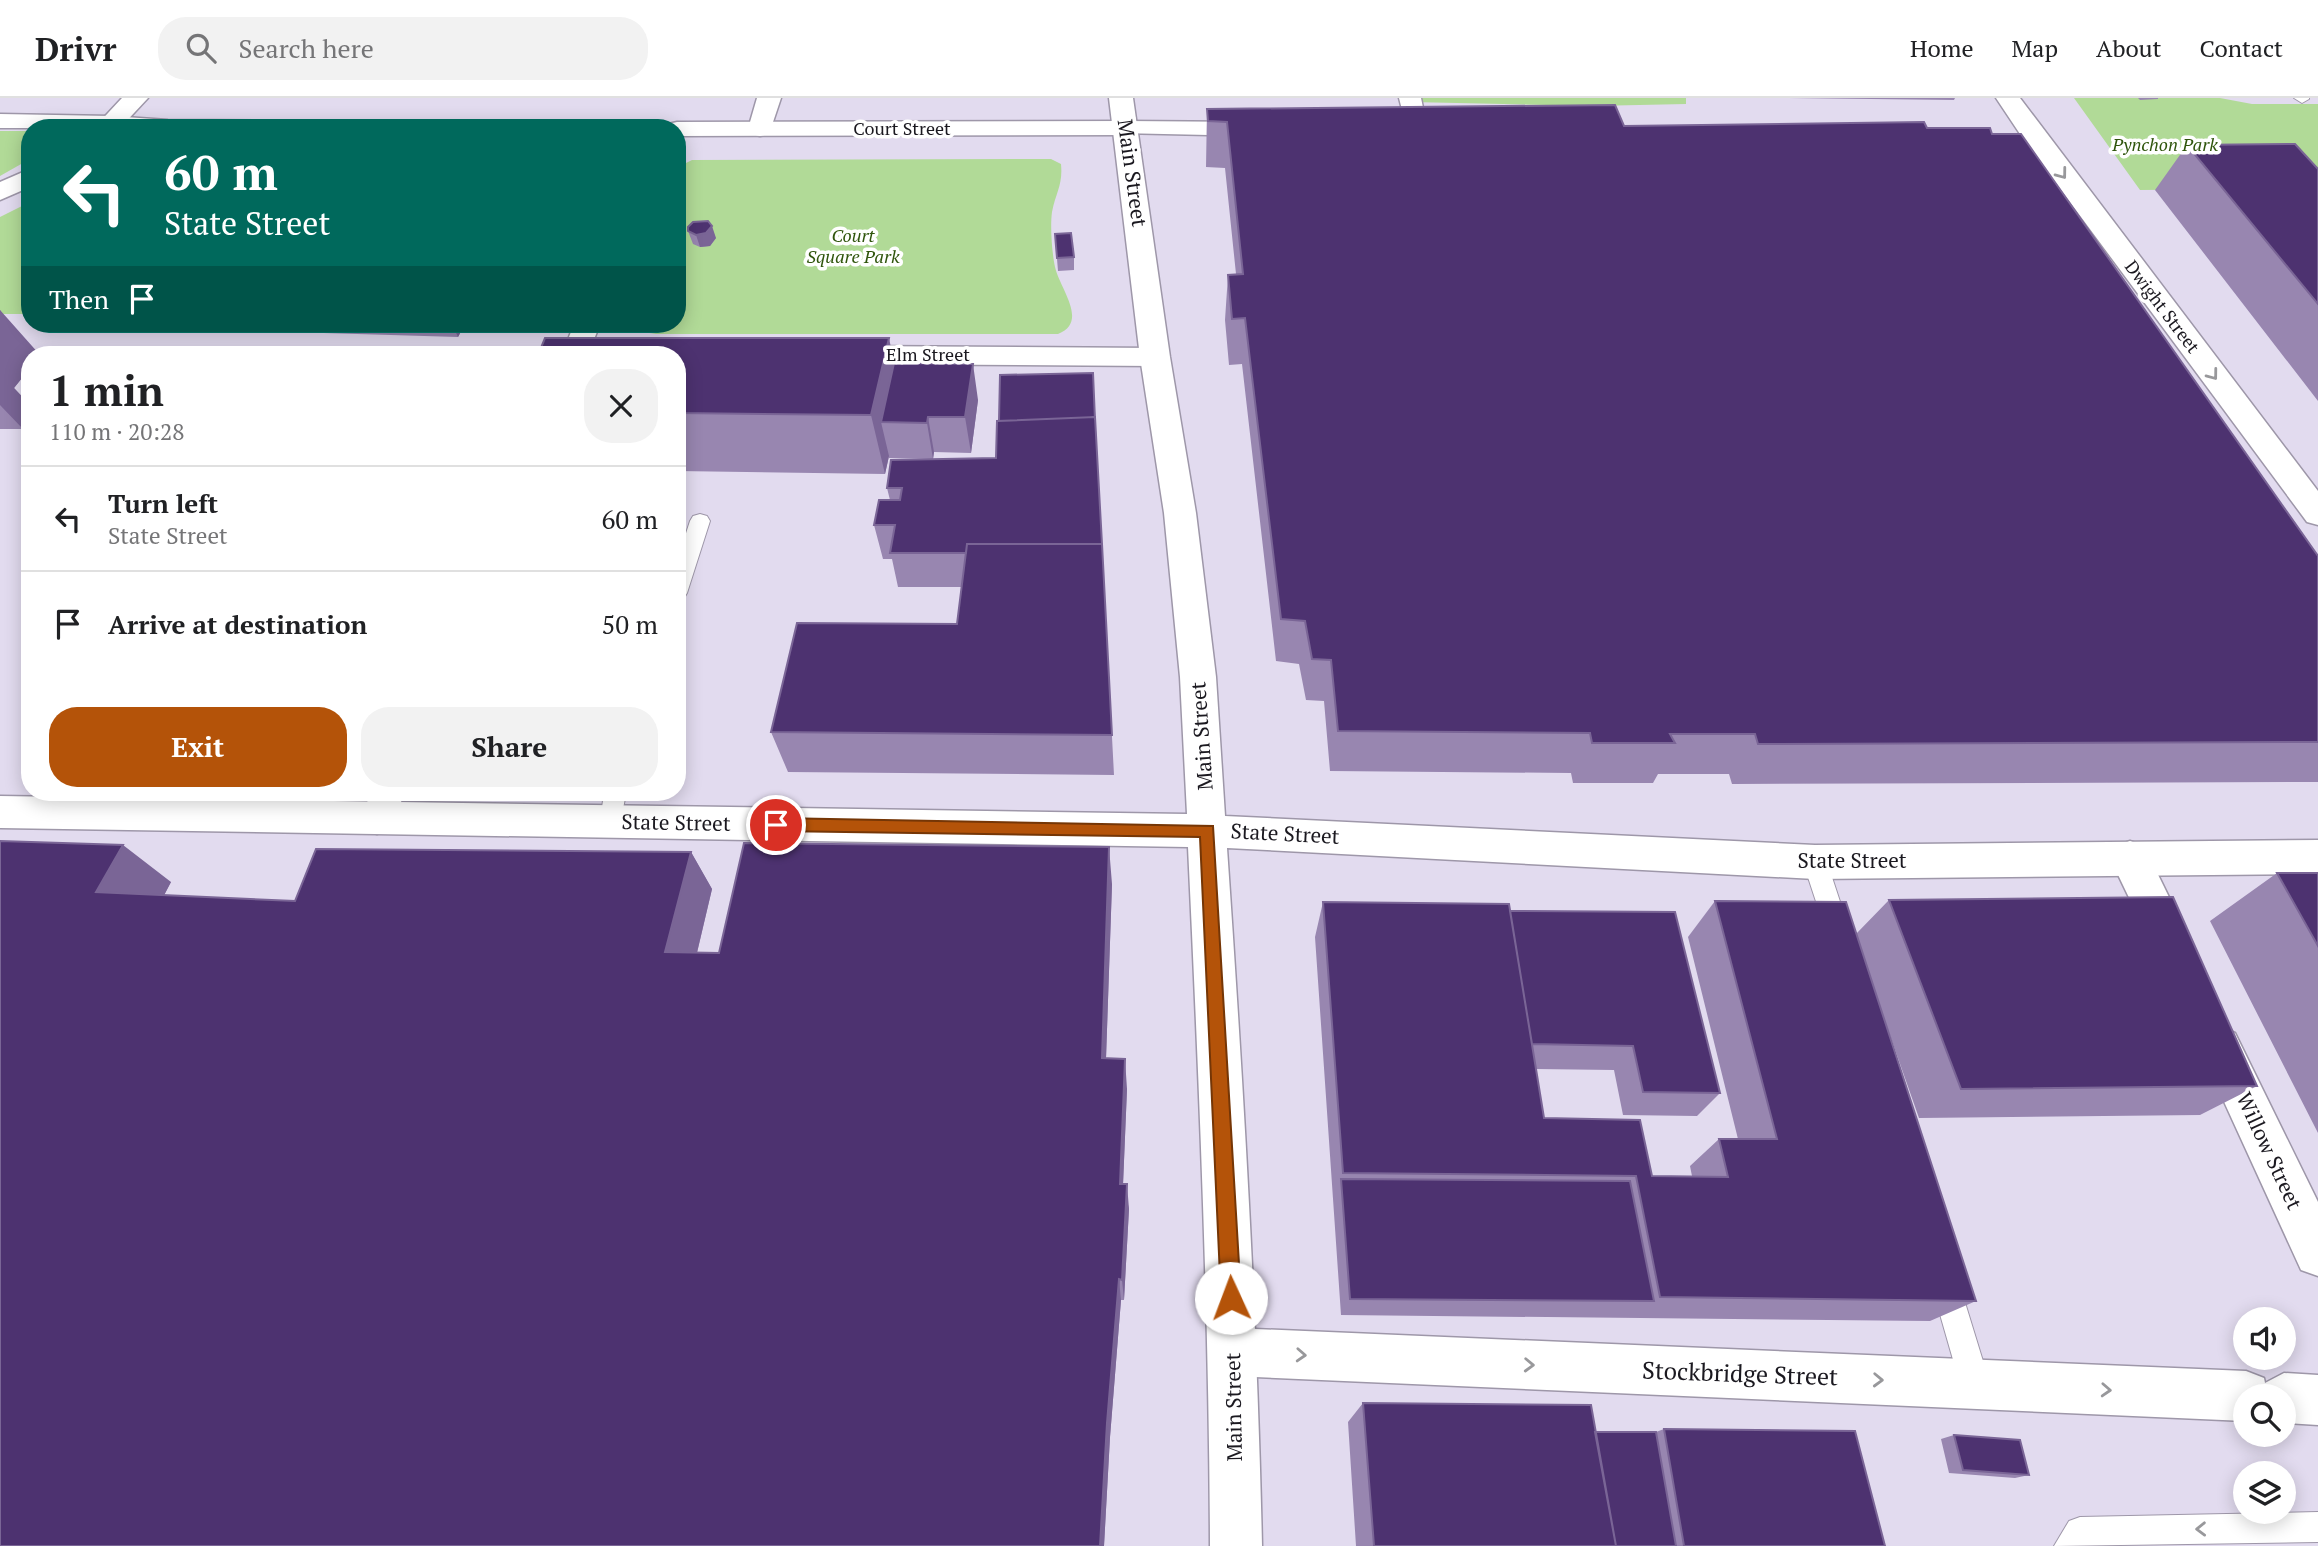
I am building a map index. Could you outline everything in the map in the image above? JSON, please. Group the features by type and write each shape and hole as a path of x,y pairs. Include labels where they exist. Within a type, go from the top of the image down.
{"main road":[{"path":"114,119 136,98"},
{"path":"760,129 769,98"},
{"name":"Dwight Street","path":"2008,98 2022,135 2318,514"},
{"name":"Court Street","path":"686,129 760,129 1124,113"},
{"name":"Main Street","path":"1124,113 1155,357 1192,609 1208,831 1226,1163 1236,1546"},
{"path":"0,121 21,122"},
{"path":"0,192 21,182"},
{"name":"State Street","path":"0,812 382,806 613,808 1208,831 1815,862 2318,857"},
{"path":"2130,858 2188,978"},
{"name":"Willow Street","path":"2205,1016 2318,1254"},
{"name":"Stockbridge Street","path":"1233,1352 2233,1395"},
{"path":"2296,1399 2318,1400"}],"street":[{"path":"1390,132 1425,132 1410,98"},
{"path":"1124,113 1280,130"},
{"name":"Elm Street","path":"813,355 1155,357"}],"lane":[{"path":"686,565 700,521"},
{"path":"1815,862 1846,957"},
{"path":"1939,1264 1975,1384"},
{"path":"2070,1546 2080,1532 2318,1527"}],"green space":[{"path":"1410,98 1686,98 1686,104 1592,106 1411,102"},
{"name":"Pynchon Park","path":"2074,98 2220,98 2252,104 2318,104 2318,230 2261,189 2140,190"},
{"path":"0,131 21,131 21,164 0,176"},
{"name":"Court Square Park","path":"1051,159 1061,164 1060,183 1052,212 1053,255 1058,276 1070,304 1071,322 1067,329 1058,334 650,333 686,333 686,163 692,160"},
{"path":"21,206 21,314 0,314 0,217"}],"building":[{"path":"1615,105 1624,126 1924,122 1927,128 1990,128 1992,134 2021,134 2318,556 2318,742 1758,744 1755,734 1670,734 1675,743 1592,743 1590,733 1338,731 1331,660 1312,659 1305,621 1281,619 1245,318 1232,319 1228,275 1243,274 1227,122 1208,121 1207,109"},
{"path":"2295,144 2318,169 2318,304 2187,145"},
{"path":"708,221 712,226 706,233 696,235 688,231 693,222"},
{"path":"1071,233 1074,257 1057,258 1055,234"},
{"path":"545,338 889,338 871,415 686,413 686,346 542,346"},
{"path":"894,363 973,364 965,417 928,417 927,423 881,422"},
{"path":"1093,373 1095,417 999,421 1000,375"},
{"path":"1095,417 1102,544 967,544 966,553 890,553 895,525 874,525 879,500 900,500 902,488 887,488 891,460 996,458 997,421"},
{"path":"967,544 1102,544 1112,735 771,732 797,623 957,624"},
{"path":"0,841 123,845 96,892 295,901 316,849 691,852 665,952 719,953 744,843 1109,847 1102,1058 1125,1059 1120,1184 1127,1184 1122,1280 1119,1279 1107,1423 1100,1546 0,1546"},
{"path":"2277,873 2318,873 2318,946"},
{"path":"2173,897 2257,1086 1961,1089 1889,900"},
{"path":"1715,901 1846,902 1976,1301 1660,1297 1636,1176 1343,1173 1323,902 1509,904 1544,1118 1640,1120 1652,1176 1728,1177 1719,1139 1777,1139"},
{"path":"1510,911 1675,912 1720,1093 1643,1092 1633,1046 1532,1044"},
{"path":"1341,1179 1630,1181 1654,1301 1350,1299"},
{"path":"1363,1403 1591,1405 1616,1546 1374,1546"},
{"path":"1664,1429 1855,1431 1885,1546 1684,1546"},
{"path":"1595,1432 1656,1432 1676,1546 1616,1546"},
{"path":"1954,1435 2020,1440 2029,1475 1963,1470"}],"route":[{"path":"776,825 1208,831 1231,1298"}]}
